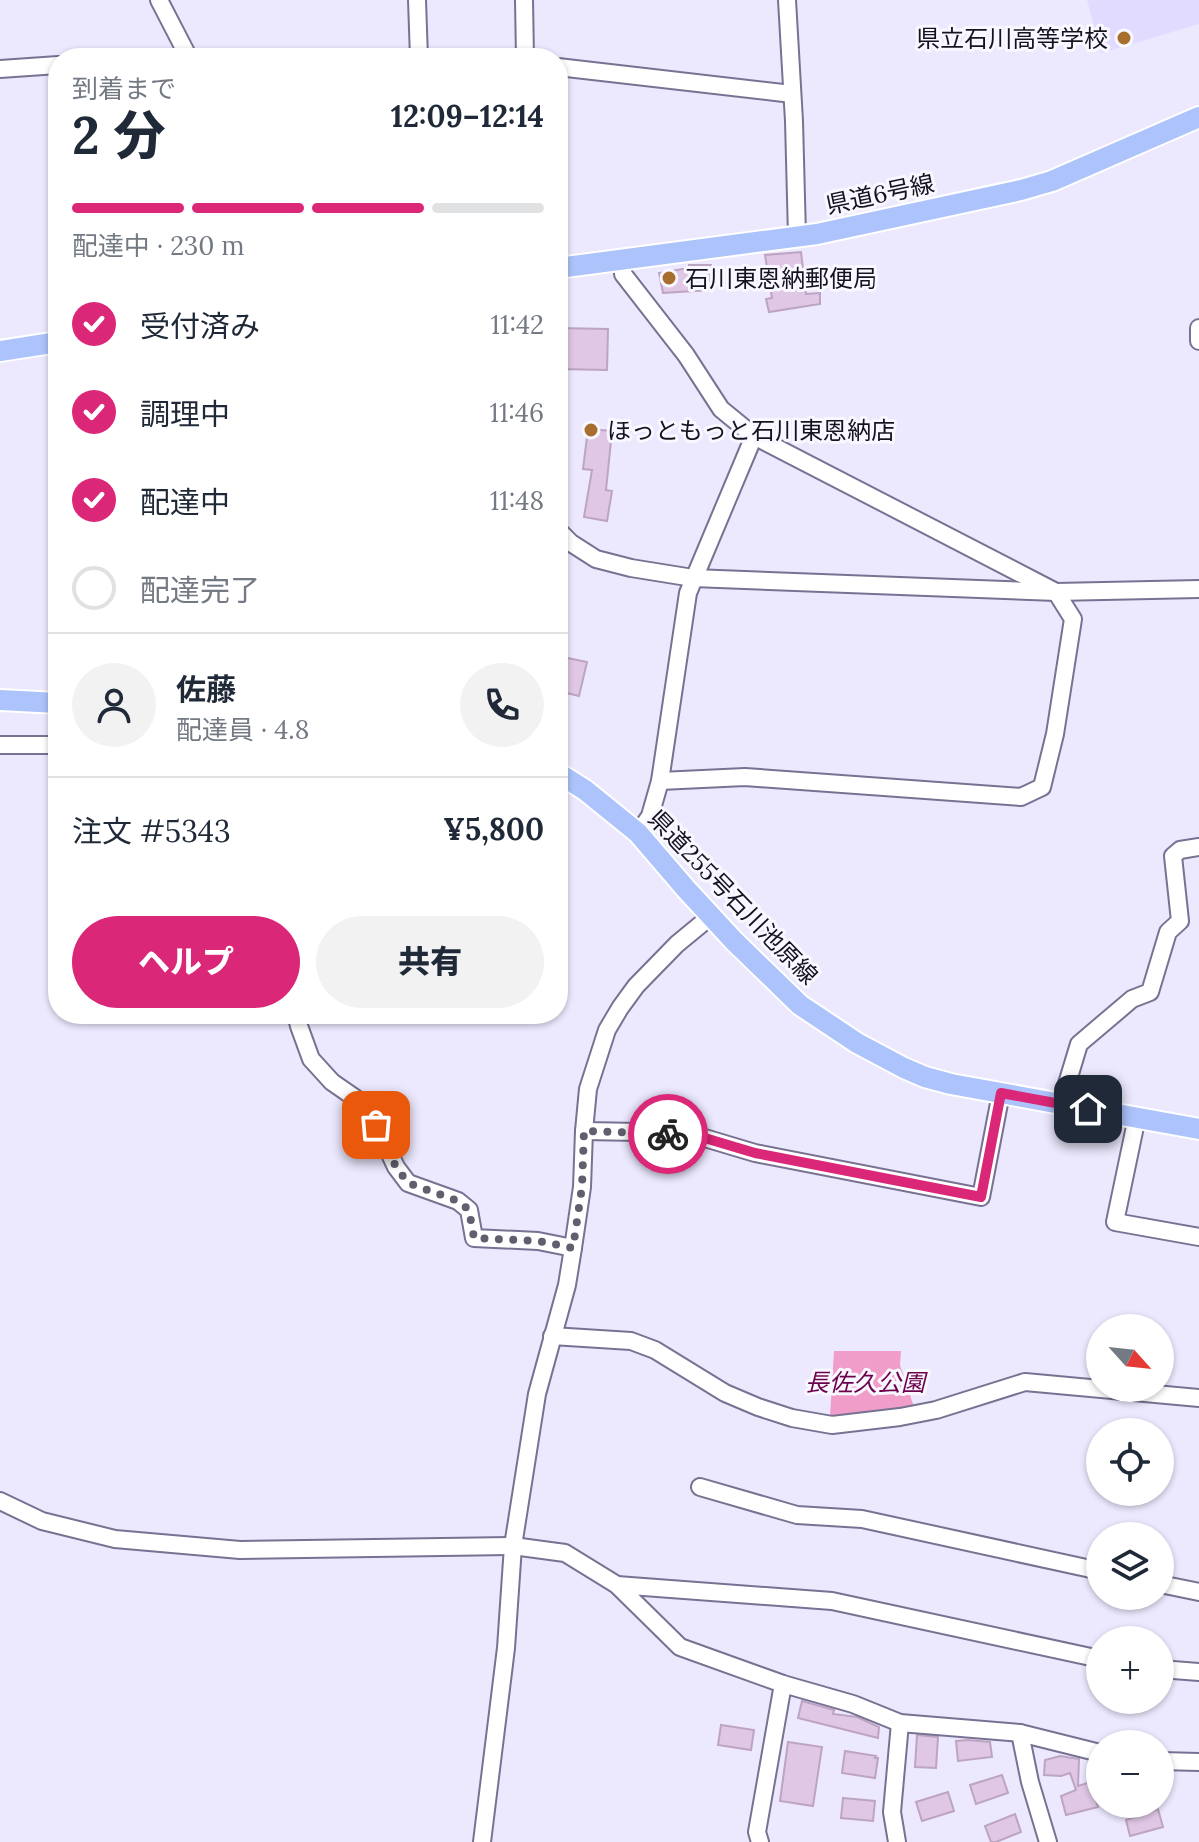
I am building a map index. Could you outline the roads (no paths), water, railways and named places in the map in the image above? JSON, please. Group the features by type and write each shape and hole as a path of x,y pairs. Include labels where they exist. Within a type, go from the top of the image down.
{"main road":[{"name":"県道6号線","path":"568,267 817,234 1021,190 1052,181 1199,117"},
{"path":"0,351 48,344"},
{"path":"0,700 48,702"},
{"name":"県道255号石川池原線","path":"568,779 638,833 734,941 800,1005 857,1043 925,1077 1199,1129"}],"street":[{"path":"159,0 184,48"},
{"path":"417,0 419,48"},
{"path":"524,0 525,48"},
{"path":"787,0 797,236"},
{"path":"0,69 48,66"},
{"path":"568,68 792,94"},
{"path":"623,259 623,274 686,355 721,409 754,436 1056,592 1073,619 1055,734 1042,787 1021,797 745,777 660,781"},
{"path":"1199,328 1199,341"},
{"path":"638,833 650,816 660,781 688,593 754,436"},
{"path":"568,540 596,559 693,578 1056,592 1199,589"},
{"path":"0,745 48,745"},
{"path":"1064,1105 1079,1044 1132,999 1150,992 1168,932 1180,921 1173,856 1180,850 1199,847"},
{"path":"482,1842 506,1648 513,1546 537,1394 567,1285 582,1187 588,1089 607,1030 636,986 677,944 711,916"},
{"path":"298,1024 311,1059 332,1082 368,1107 396,1167 408,1183 458,1201 469,1210 474,1238 538,1241 573,1248"},
{"path":"584,1131 698,1136 755,1153 981,1197 1001,1093"},
{"path":"1137,1117 1115,1222 1199,1237"},
{"path":"552,1336 631,1341 655,1350 725,1393 758,1407 792,1418 832,1425 936,1410 1025,1382 1199,1398"},
{"path":"700,1487 797,1515 862,1519 1086,1568"},
{"path":"0,1501 42,1521 115,1539 240,1550 513,1546 565,1553 617,1585 680,1647 783,1684 853,1704 900,1723 1020,1733 1086,1750"},
{"path":"617,1585 832,1601 1086,1656"},
{"path":"1174,1587 1199,1592"},
{"path":"1174,1670 1199,1672"},
{"path":"760,1842 757,1832 783,1684"},
{"path":"897,1842 892,1812 900,1723"},
{"path":"1020,1733 1030,1782 1048,1842"},
{"path":"1174,1761 1199,1762"}],"place":[{"name":"県立石川高等学校","path":"1124,38"},
{"name":"石川東恩納郵便局","path":"669,278"},
{"name":"ほっともっと石川東恩納店","path":"591,430"}],"park label":[{"name":"長佐久公園","path":"865,1382"}]}
